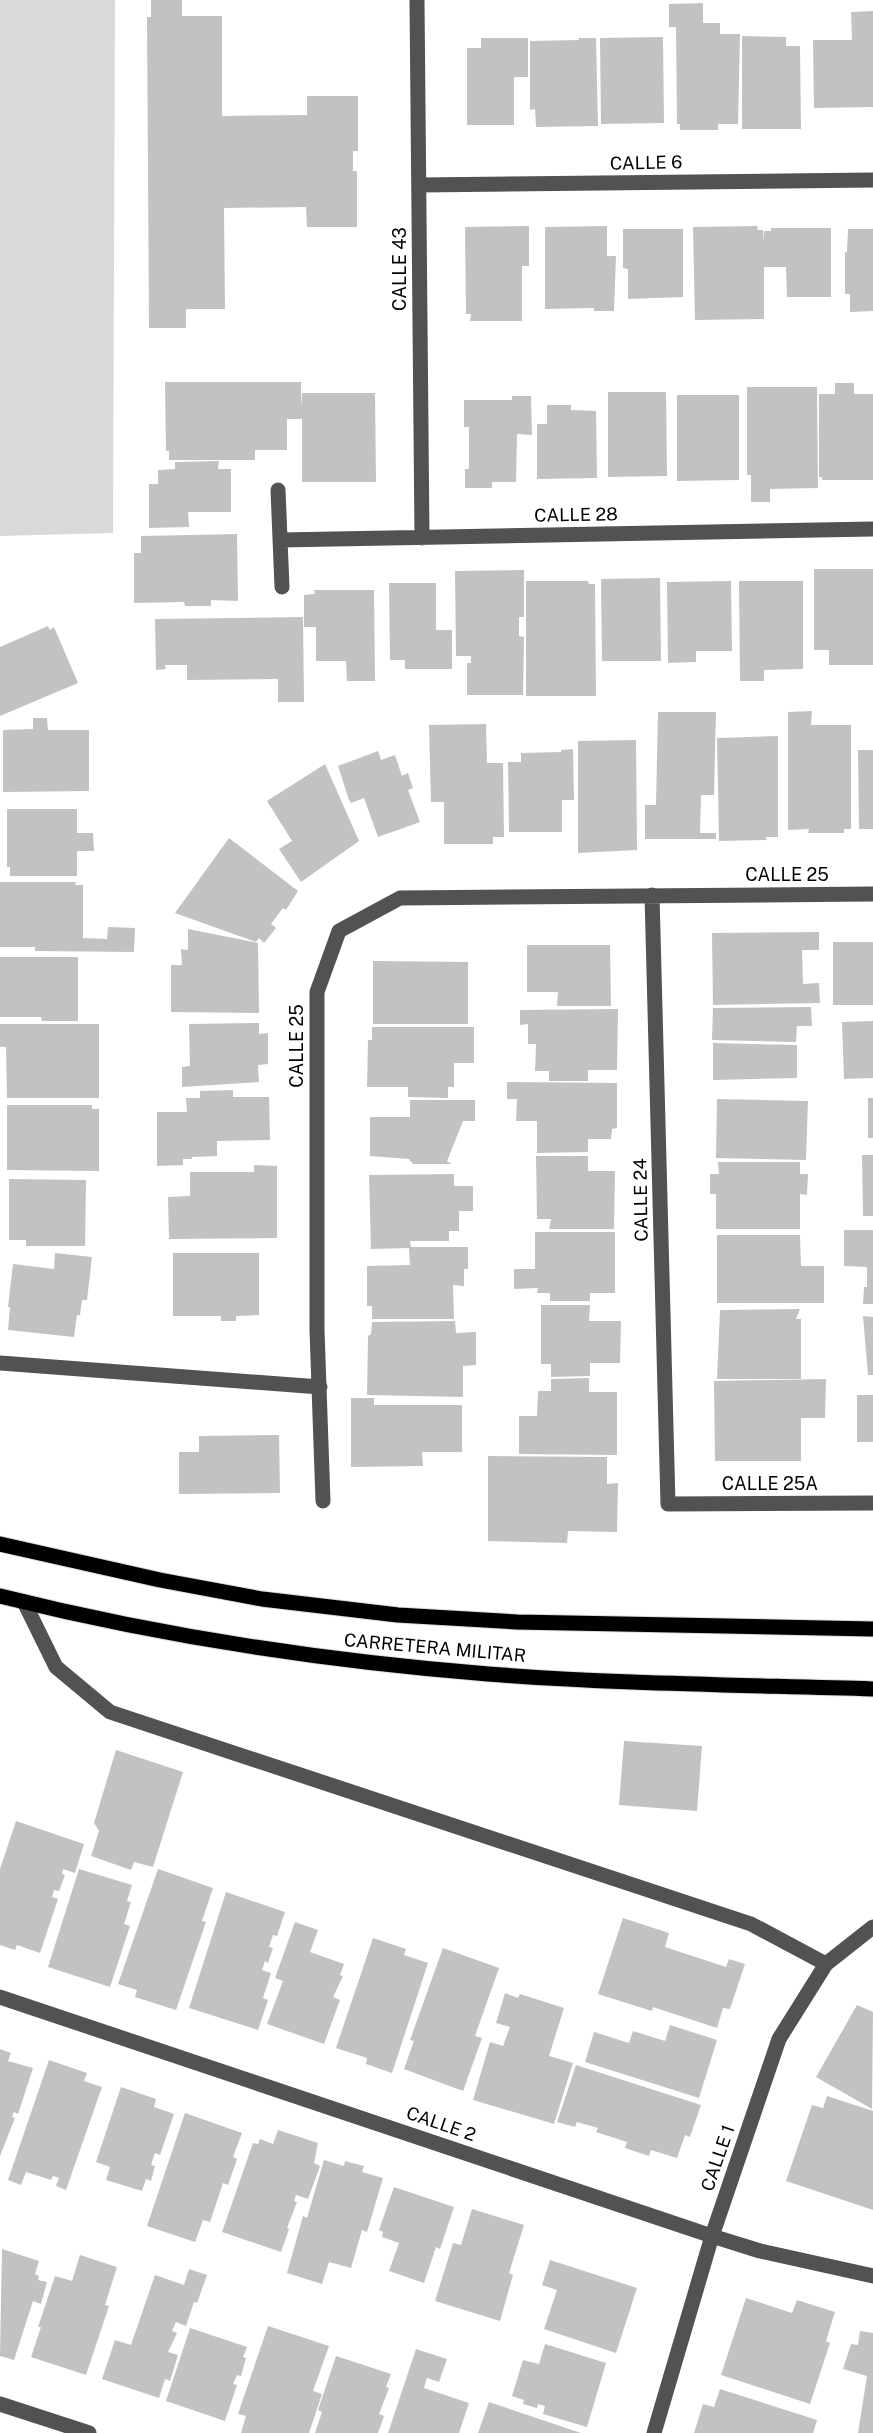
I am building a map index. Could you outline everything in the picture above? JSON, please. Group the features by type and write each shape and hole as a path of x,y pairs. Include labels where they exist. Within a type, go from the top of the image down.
{"main road":[{"name":"CARRETERA MILITAR","path":"0,1544 160,1580 262,1599 398,1615 517,1622 873,1629"},
{"name":"CARRETERA MILITAR","path":"0,1596 259,1649 476,1673 644,1682 873,1689"}],"street":[{"name":"CALLE 43","path":"417,0 422,538"},
{"name":"CALLE 6","path":"419,185 873,180"},
{"path":"278,490 282,587"},
{"name":"CALLE 28","path":"280,540 873,530"},
{"name":"CALLE 25","path":"323,1501 317,1330 317,992 339,931 400,898 873,894"},
{"name":"CALLE 24","path":"652,895 668,1504"},
{"path":"0,1363 320,1387"},
{"name":"CALLE 25A","path":"668,1504 873,1503"},
{"path":"24,1602 56,1667 110,1712 751,1924 826,1964"},
{"name":"CALLE 1","path":"654,2433 712,2236 779,2039 826,1964 873,1927"},
{"name":"CALLE 2","path":"0,1997 712,2236 760,2251 873,2276"},
{"path":"0,2403 89,2433"}],"shaded area":[{"path":"0,0 115,0 113,533 0,536"}],"building":[{"path":"151,0 182,0 182,16 222,16 222,116 307,115 307,96 358,96 358,151 353,151 353,171 357,171 357,227 307,227 306,207 224,208 225,309 186,309 186,328 149,328 147,17 151,17"},
{"path":"703,3 703,23 720,23 720,34 740,34 738,124 718,124 718,130 680,130 680,124 677,124 676,27 669,27 669,4"},
{"path":"873,11 873,107 814,108 813,40 852,40 851,12"},
{"path":"742,36 786,37 786,46 800,46 801,129 742,129"},
{"path":"663,37 664,123 601,124 600,38"},
{"path":"481,38 528,38 528,77 514,77 514,125 467,125 467,48 481,48"},
{"path":"579,38 596,38 598,126 536,127 535,109 530,110 530,41 579,40"},
{"path":"529,226 529,266 522,266 522,321 470,321 471,314 466,314 465,227"},
{"path":"607,226 607,256 616,256 614,311 594,311 594,308 545,309 545,227"},
{"path":"758,226 757,230 763,230 763,242 764,231 771,231 771,228 831,228 831,297 787,297 786,267 764,267 764,319 695,320 693,227"},
{"path":"623,229 683,229 683,297 628,299 628,269 623,268"},
{"path":"848,229 873,229 873,311 850,312 850,294 845,294 845,252 847,252"},
{"path":"165,382 301,382 301,408 302,393 375,393 376,482 302,482 302,419 287,419 287,450 255,450 255,460 169,460 169,451 166,451"},
{"path":"835,383 854,383 854,394 873,394 873,480 822,480 822,477 819,477 819,394 835,394"},
{"path":"747,387 817,387 818,488 770,489 770,502 751,502 751,475 747,475"},
{"path":"608,392 666,392 667,476 608,477"},
{"path":"677,395 739,395 739,480 677,481"},
{"path":"512,396 531,396 532,435 517,434 516,482 492,482 492,488 465,488 465,469 469,469 469,427 464,427 464,400 512,400"},
{"path":"547,405 571,405 571,410 596,411 597,478 537,479 537,424 547,424"},
{"path":"219,461 218,469 231,469 231,512 188,512 189,527 149,528 149,484 158,484 158,470 175,469 175,462"},
{"path":"237,534 238,601 211,600 211,606 185,606 184,602 134,603 134,553 141,553 141,536"},
{"path":"814,569 873,569 873,665 829,665 829,650 814,650"},
{"path":"524,570 524,617 519,617 519,636 524,637 523,695 467,695 467,663 471,663 471,656 456,656 455,571"},
{"path":"660,578 661,661 602,661 601,579"},
{"path":"526,581 588,581 589,584 595,584 596,696 526,696"},
{"path":"731,581 732,651 696,651 696,662 668,663 667,582"},
{"path":"739,581 803,581 803,669 764,670 764,681 740,681"},
{"path":"389,583 436,583 436,630 452,630 452,669 405,669 405,660 390,660"},
{"path":"314,590 374,590 375,681 347,681 346,661 316,661 316,627 304,627 304,595 315,594"},
{"path":"303,617 304,702 278,702 278,679 187,680 187,665 165,665 166,669 156,670 155,619"},
{"path":"48,626 50,630 54,627 78,683 0,716 0,647"},
{"path":"812,711 811,725 851,725 851,829 844,829 844,833 808,833 809,829 788,830 788,712"},
{"path":"658,712 716,712 714,795 701,795 700,833 716,833 716,839 645,839 645,805 656,805"},
{"path":"33,718 47,718 48,730 89,730 89,791 3,792 3,730 33,729"},
{"path":"486,724 487,763 503,763 504,837 493,837 493,844 444,844 444,802 431,802 429,725"},
{"path":"778,736 778,837 766,837 767,840 719,841 717,738"},
{"path":"636,740 637,850 578,853 578,741"},
{"path":"573,749 574,800 562,800 562,832 509,832 508,762 521,762 521,753 561,752 561,750"},
{"path":"858,750 873,750 873,829 859,829"},
{"path":"378,751 381,760 395,755 402,776 408,773 413,788 408,790 420,822 378,837 364,798 351,803 349,800 338,766"},
{"path":"325,764 359,841 301,882 279,849 292,841 267,801"},
{"path":"7,809 77,809 77,833 93,833 94,851 77,851 77,876 10,876 10,867 7,867"},
{"path":"229,838 298,891 286,910 283,908 271,924 276,928 264,943 259,938 256,942 175,913"},
{"path":"0,882 76,882 75,885 83,885 83,938 107,939 108,927 135,928 134,952 35,951 35,947 0,947"},
{"path":"188,929 258,943 259,1013 171,1012 171,965 182,965 181,949 188,950"},
{"path":"819,932 819,950 802,950 803,984 819,983 820,1003 713,1005 712,933"},
{"path":"833,942 873,942 873,1005 833,1005"},
{"path":"527,945 610,945 611,1006 557,1006 558,992 527,992"},
{"path":"0,957 78,957 78,1021 42,1021 41,1017 0,1017"},
{"path":"373,961 468,962 468,1024 373,1024"},
{"path":"811,1007 812,1026 797,1026 796,1042 712,1040 713,1008"},
{"path":"618,1009 617,1070 588,1070 588,1081 549,1081 549,1071 535,1071 536,1044 528,1044 528,1024 520,1025 520,1010"},
{"path":"873,1021 873,1078 844,1079 842,1022"},
{"path":"259,1023 259,1034 268,1033 268,1064 258,1065 259,1082 182,1087 182,1067 190,1066 189,1024"},
{"path":"0,1024 99,1024 99,1098 7,1098 6,1047 0,1047"},
{"path":"372,1027 474,1027 474,1063 454,1063 454,1087 448,1087 448,1098 408,1097 408,1087 367,1087 368,1040 372,1040"},
{"path":"713,1043 797,1045 797,1078 713,1080"},
{"path":"507,1082 617,1083 617,1128 612,1129 611,1139 588,1139 588,1152 537,1153 537,1121 516,1121 517,1099 507,1099"},
{"path":"233,1090 233,1097 269,1097 270,1140 217,1141 217,1156 183,1159 183,1165 157,1166 157,1112 187,1112 186,1098 200,1098 200,1091"},
{"path":"868,1098 873,1098 873,1138 868,1138"},
{"path":"717,1099 808,1101 806,1160 716,1158"},
{"path":"410,1100 475,1100 475,1121 463,1121 447,1161 452,1164 413,1164 409,1159 370,1156 370,1117 410,1117"},
{"path":"7,1105 92,1105 92,1109 99,1109 99,1171 7,1170"},
{"path":"862,1155 873,1155 873,1216 863,1216"},
{"path":"536,1156 588,1156 588,1171 615,1171 614,1229 549,1229 551,1219 537,1219"},
{"path":"718,1162 800,1162 800,1174 808,1174 807,1195 800,1194 800,1229 716,1229 716,1194 710,1194 710,1174 719,1174"},
{"path":"254,1165 277,1166 277,1238 169,1239 168,1197 190,1196 190,1172 254,1172"},
{"path":"454,1174 454,1186 473,1186 473,1211 459,1211 459,1231 449,1231 449,1241 410,1241 411,1247 468,1247 468,1269 464,1269 464,1286 453,1285 454,1319 372,1319 372,1306 367,1306 367,1266 410,1265 409,1248 371,1249 369,1175"},
{"path":"9,1179 86,1180 85,1246 26,1246 26,1240 9,1240"},
{"path":"844,1230 873,1230 873,1304 863,1304 864,1287 867,1287 867,1267 844,1266"},
{"path":"535,1232 615,1232 615,1293 590,1293 590,1301 550,1301 550,1293 537,1293 538,1288 514,1289 514,1269 535,1269"},
{"path":"717,1235 800,1235 801,1266 824,1266 824,1303 717,1303"},
{"path":"55,1253 92,1257 87,1300 82,1300 74,1337 8,1330 13,1264 54,1269"},
{"path":"173,1253 259,1253 259,1315 236,1316 236,1321 221,1321 221,1316 173,1316"},
{"path":"541,1305 590,1305 589,1321 621,1321 620,1363 590,1363 590,1376 551,1377 551,1364 541,1364"},
{"path":"800,1309 796,1319 801,1319 801,1379 717,1379 720,1310"},
{"path":"863,1316 873,1317 873,1375 868,1375"},
{"path":"455,1321 456,1333 476,1332 476,1365 463,1366 463,1397 367,1395 368,1336 371,1334 372,1322"},
{"path":"589,1378 589,1392 617,1392 617,1455 519,1454 519,1416 537,1416 538,1391 551,1391 551,1379"},
{"path":"826,1379 825,1418 801,1418 801,1461 715,1461 714,1381"},
{"path":"857,1395 873,1395 873,1442 857,1442"},
{"path":"351,1398 374,1398 374,1405 462,1405 462,1452 422,1452 423,1466 351,1467"},
{"path":"279,1435 280,1493 179,1494 179,1452 199,1452 199,1436"},
{"path":"488,1456 607,1457 607,1484 618,1483 617,1532 568,1531 567,1543 488,1541"},
{"path":"624,1741 702,1746 697,1811 619,1805"},
{"path":"116,1750 183,1772 153,1867 134,1862 131,1870 91,1856 99,1831 94,1823"},
{"path":"16,1821 84,1844 75,1873 63,1869 62,1874 65,1875 59,1891 54,1890 52,1897 58,1899 40,1953 17,1945 15,1950 0,1945 0,1869"},
{"path":"79,1869 132,1885 127,1901 131,1902 124,1924 130,1926 110,1987 48,1967"},
{"path":"158,1869 213,1888 202,1921 206,1922 176,2010 135,1997 137,1990 118,1984"},
{"path":"226,1892 285,1912 277,1936 273,1935 269,1947 273,1948 268,1963 265,1961 262,1970 271,1973 263,1998 268,2000 258,2030 189,2008"},
{"path":"623,1918 669,1933 665,1947 726,1967 729,1959 745,1964 730,2009 723,2008 717,2028 653,2007 652,2011 598,1994"},
{"path":"295,1922 318,1930 310,1952 344,1964 340,1975 343,1976 333,1997 340,2000 324,2044 267,2024 283,1981 275,1978"},
{"path":"373,1938 406,1949 404,1955 428,1963 392,2073 366,2064 367,2058 336,2048"},
{"path":"443,1948 499,1968 475,2036 482,2038 463,2091 404,2069 414,2041 410,2040"},
{"path":"505,1993 518,1998 520,1994 564,2008 549,2056 573,2063 554,2124 473,2100 490,2042 503,2046 510,2027 496,2023"},
{"path":"857,2005 873,2012 872,2109 816,2077"},
{"path":"670,2025 717,2040 699,2098 585,2062 594,2032 629,2043 633,2031 665,2041"},
{"path":"0,2049 11,2053 8,2061 33,2068 18,2114 14,2112 12,2117 15,2118 0,2156"},
{"path":"49,2060 87,2073 84,2081 102,2087 66,2190 56,2186 59,2178 53,2176 51,2180 26,2172 21,2185 8,2180"},
{"path":"576,2065 701,2105 690,2137 685,2135 677,2158 651,2150 649,2156 625,2148 627,2142 596,2132 598,2128 577,2122 575,2127 557,2122"},
{"path":"121,2087 156,2099 154,2107 174,2114 160,2155 155,2153 151,2165 155,2166 151,2181 146,2179 142,2191 106,2180 110,2167 96,2162"},
{"path":"827,2096 873,2111 873,2210 786,2181 812,2105 823,2108"},
{"path":"185,2113 242,2133 233,2157 237,2159 228,2185 223,2183 210,2222 203,2220 195,2242 147,2226"},
{"path":"278,2130 318,2143 314,2163 320,2166 308,2199 296,2195 294,2201 297,2202 281,2252 222,2232 253,2143 258,2144 260,2139 273,2144"},
{"path":"324,2160 344,2166 345,2161 364,2166 362,2172 383,2178 367,2232 362,2230 351,2268 329,2262 322,2284 287,2273 303,2216 307,2218"},
{"path":"394,2187 454,2207 440,2249 436,2247 424,2283 389,2271 399,2243 382,2237 383,2232 379,2230"},
{"path":"472,2209 524,2225 509,2273 513,2275 500,2321 435,2301 453,2243 461,2245"},
{"path":"2,2249 39,2261 35,2274 39,2276 38,2280 47,2282 41,2304 33,2301 14,2360 0,2356"},
{"path":"80,2255 117,2267 105,2305 109,2306 86,2375 31,2357 41,2327 38,2327 55,2276 72,2281"},
{"path":"550,2260 637,2288 616,2353 544,2329 557,2290 542,2285"},
{"path":"189,2269 207,2275 186,2326 176,2322 172,2331 177,2333 168,2352 178,2355 170,2381 165,2379 159,2398 102,2379 115,2340 131,2345 155,2275 184,2285"},
{"path":"746,2298 792,2313 797,2300 835,2312 826,2341 830,2343 810,2404 721,2375"},
{"path":"268,2326 329,2346 313,2391 322,2394 309,2433 241,2433 246,2416 238,2414"},
{"path":"190,2328 247,2347 243,2357 246,2358 241,2376 237,2375 233,2384 237,2385 225,2421 166,2401"},
{"path":"860,2331 873,2333 873,2433 858,2433 867,2376 843,2369 851,2344 858,2345"},
{"path":"545,2344 606,2363 587,2427 543,2414 545,2406 538,2404 537,2408 523,2404 524,2400 512,2396 523,2360 539,2364"},
{"path":"416,2349 447,2359 439,2382 427,2378 424,2388 469,2403 459,2433 388,2433"},
{"path":"336,2356 391,2374 386,2387 389,2388 379,2414 384,2416 378,2433 315,2433 322,2412 318,2410"},
{"path":"720,2389 817,2420 813,2433 694,2433 703,2404 714,2407"},
{"path":"489,2402 581,2433 478,2433"}]}
